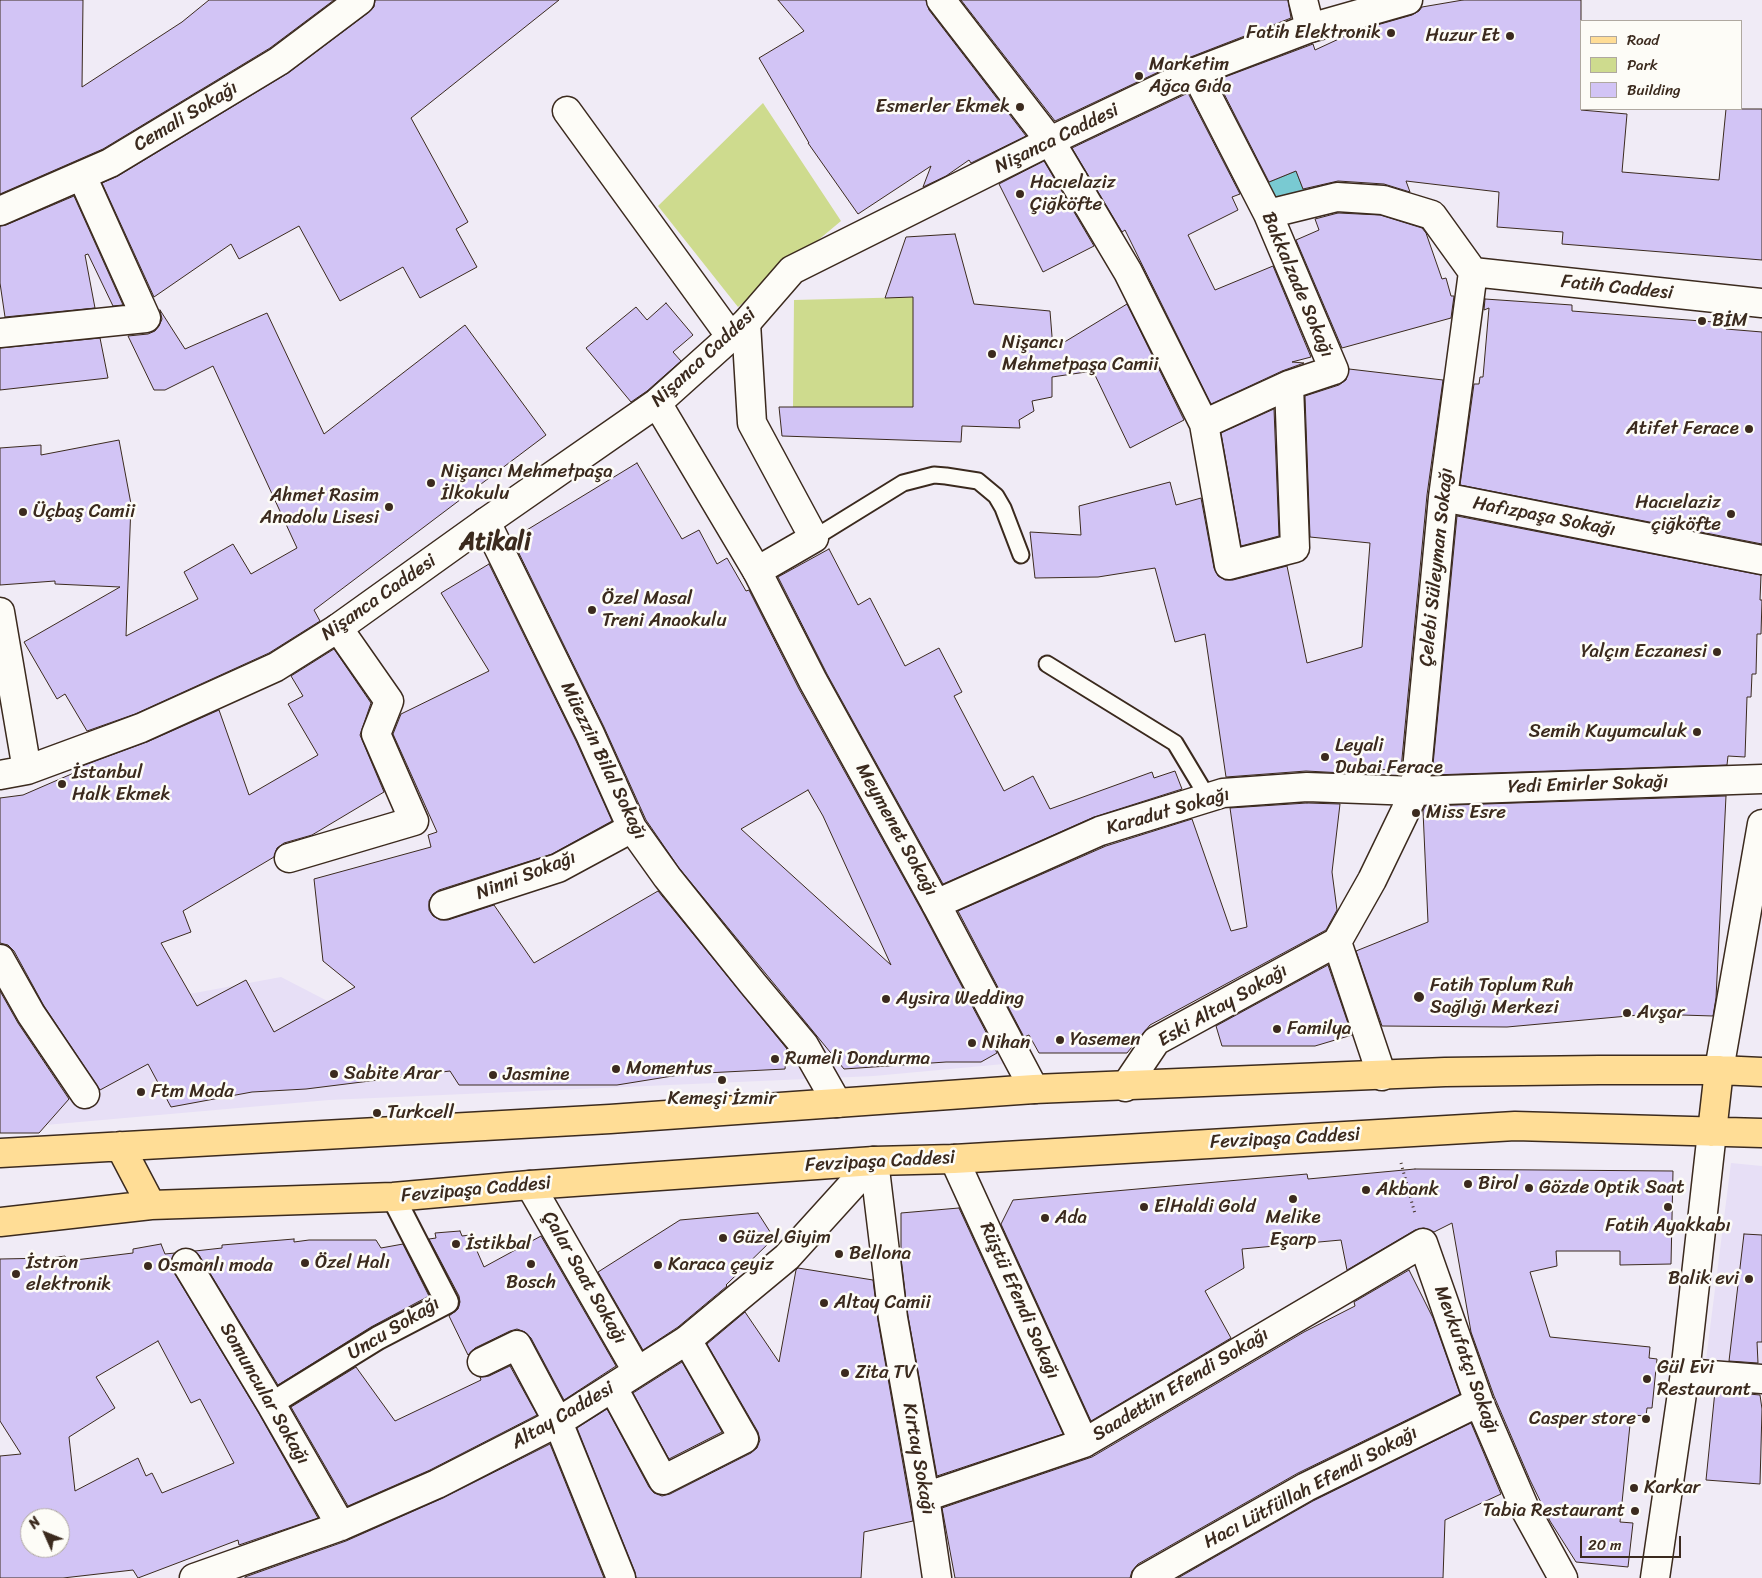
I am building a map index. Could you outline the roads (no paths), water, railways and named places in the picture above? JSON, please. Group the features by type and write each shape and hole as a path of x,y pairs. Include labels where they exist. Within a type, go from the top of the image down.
{"main road":[{"path":"0,1153 590,1120 1034,1090 1464,1072 1719,1070 1762,1072"},
{"path":"1712,1132 1719,1070"},
{"name":"Fevzipaşa Caddesi","path":"0,1222 151,1205 393,1197 530,1185 874,1161 954,1159 1515,1126 1762,1133"},
{"path":"120,1146 151,1205"}],"street":[{"name":"Cemali Sokağı","path":"0,211 110,163 279,61 360,0"},
{"path":"942,0 1050,141 1128,272 1204,424 1229,565 1295,548 1290,385 1204,424"},
{"path":"1303,0 1310,28"},
{"name":"Nişanca Caddesi","path":"0,775 27,770 141,728 276,667 338,628 486,522 657,404 738,330 792,270 1050,141 1195,72 1310,28 1408,0"},
{"name":"Bakkalzade Sokağı","path":"1195,72 1268,214 1334,370 1290,385"},
{"path":"567,111 738,330 752,423 814,538 757,571"},
{"path":"0,333 146,318 82,176"},
{"path":"1268,214 1337,197 1383,200 1432,216 1473,272"},
{"name":"Fatih Caddesi","path":"1473,272 1762,303"},
{"name":"Çelebi Süleyman Sokağı","path":"1337,942 1372,880 1415,791 1443,497 1473,272"},
{"name":"Meymenet Sokağı","path":"657,404 757,571 814,681 936,904 1034,1090"},
{"name":"Hafızpaşa Sokağı","path":"1443,497 1762,560"},
{"name":"Müezzin Bilal Sokağı","path":"486,522 590,734 632,828 666,877 804,1045 837,1103"},
{"path":"0,612 27,770"},
{"path":"289,858 414,821 376,734 389,701 338,628"},
{"name":"Yedi Emirler Sokağı","path":"1415,791 1762,779"},
{"name":"Karadut Sokağı","path":"936,904 1100,831 1223,793 1307,787 1415,791"},
{"path":"1719,1070 1762,824"},
{"name":"Ninni Sokağı","path":"444,905 558,868 632,828"},
{"path":"1337,942 1382,1076"},
{"name":"Eski Altay Sokağı","path":"1125,1087 1156,1041 1337,942"},
{"path":"0,959 31,1014 85,1094"},
{"path":"1655,1578 1685,1373 1712,1132"},
{"name":"Rüştü Efendi Sokağı","path":"954,1159 1084,1443"},
{"name":"Altay Caddesi","path":"194,1578 341,1526 437,1484 558,1422 687,1340 787,1257 874,1161"},
{"name":"Kırtay Sokağı","path":"874,1161 893,1318 925,1497 937,1578"},
{"name":"Çalar Saat Sokağı","path":"530,1185 637,1371"},
{"name":"Uncu Sokağı","path":"271,1404 378,1338 447,1302 393,1197"},
{"name":"Saadettin Efendi Sokağı","path":"925,1497 1084,1443 1424,1243"},
{"name":"Mevkufatçı Sokağı","path":"1424,1243 1479,1402 1525,1509 1563,1578"},
{"name":"Somuncular Sokağı","path":"186,1262 341,1526"},
{"path":"613,1388 662,1480 744,1439 687,1340"},
{"path":"482,1362 517,1345 558,1422 621,1578"},
{"path":"1685,1373 1762,1379"},
{"name":"Hacı Lütfüllah Efendi Sokağı","path":"1146,1578 1306,1486 1479,1402"}],"lane":[{"path":"814,538 903,483 934,475 978,481 996,496 1003,508 1021,555"},
{"path":"1047,664 1175,743 1208,798"}],"water":[{"path":"1296,171 1305,194 1275,206 1267,183"}],"place":[{"name":"Fatih Elektronik","path":"1391,33"},
{"name":"Huzur Et","path":"1510,36"},
{"name":"Marketim Ağca Gıda","path":"1139,76"},
{"name":"Esmerler Ekmek","path":"1020,107"},
{"name":"Hacıelaziz Çiğköfte","path":"1020,194"},
{"name":"BİM","path":"1702,321"},
{"name":"Nişancı Mehmetpaşa Camii","path":"992,354"},
{"name":"Atifet Ferace","path":"1749,429"},
{"name":"Nişancı Mehmetpaşa İlkokulu","path":"431,483"},
{"name":"Ahmet Rasim Anadolu Lisesi","path":"389,507"},
{"name":"Üçbaş Camii","path":"23,512"},
{"name":"Hacıelaziz çiğköfte","path":"1731,514"},
{"name":"Özel Masal Treni Anaokulu","path":"592,610"},
{"name":"Yalçın Eczanesi","path":"1717,652"},
{"name":"Semih Kuyumculuk","path":"1697,732"},
{"name":"Leyali Dubai Ferace","path":"1325,757"},
{"name":"İstanbul Halk Ekmek","path":"62,784"},
{"name":"Miss Esre","path":"1416,813"},
{"name":"Fatih Toplum Ruh Sağlığı Merkezi","path":"1419,997"},
{"name":"Aysira Wedding","path":"886,999"},
{"name":"Avşar","path":"1627,1013"},
{"name":"Familya","path":"1277,1029"},
{"name":"Yasemen","path":"1060,1040"},
{"name":"Nihan","path":"972,1043"},
{"name":"Rumeli Dondurma","path":"775,1059"},
{"name":"Momentus","path":"616,1069"},
{"name":"Sabite Arar","path":"334,1074"},
{"name":"Jasmine","path":"493,1075"},
{"name":"Kemeşi İzmir","path":"722,1080"},
{"name":"Ftm Moda","path":"141,1092"},
{"name":"Turkcell","path":"377,1113"},
{"name":"Birol","path":"1468,1184"},
{"name":"Gözde Optik Saat","path":"1529,1188"},
{"name":"Akbank","path":"1366,1190"},
{"name":"Melike Eşarp","path":"1293,1199"},
{"name":"ElHaldi Gold","path":"1144,1207"},
{"name":"Fatih Ayakkabı","path":"1668,1207"},
{"name":"Ada","path":"1045,1218"},
{"name":"Güzel Giyim","path":"723,1238"},
{"name":"İstikbal","path":"456,1244"},
{"name":"Bellona","path":"839,1254"},
{"name":"Özel Halı","path":"305,1263"},
{"name":"Bosch","path":"531,1264"},
{"name":"Karaca çeyiz","path":"658,1265"},
{"name":"Osmanlı moda","path":"148,1266"},
{"name":"İstron elektronik","path":"16,1274"},
{"name":"Balik evi","path":"1749,1279"},
{"name":"Altay Camii","path":"824,1303"},
{"name":"Zita TV","path":"845,1373"},
{"name":"Gül Evi Restaurant","path":"1647,1379"},
{"name":"Casper store","path":"1646,1419"},
{"name":"Karkar","path":"1634,1488"},
{"name":"Tabia Restaurant","path":"1635,1511"}],"district":[{"name":"Atikali","path":"495,543"}]}
